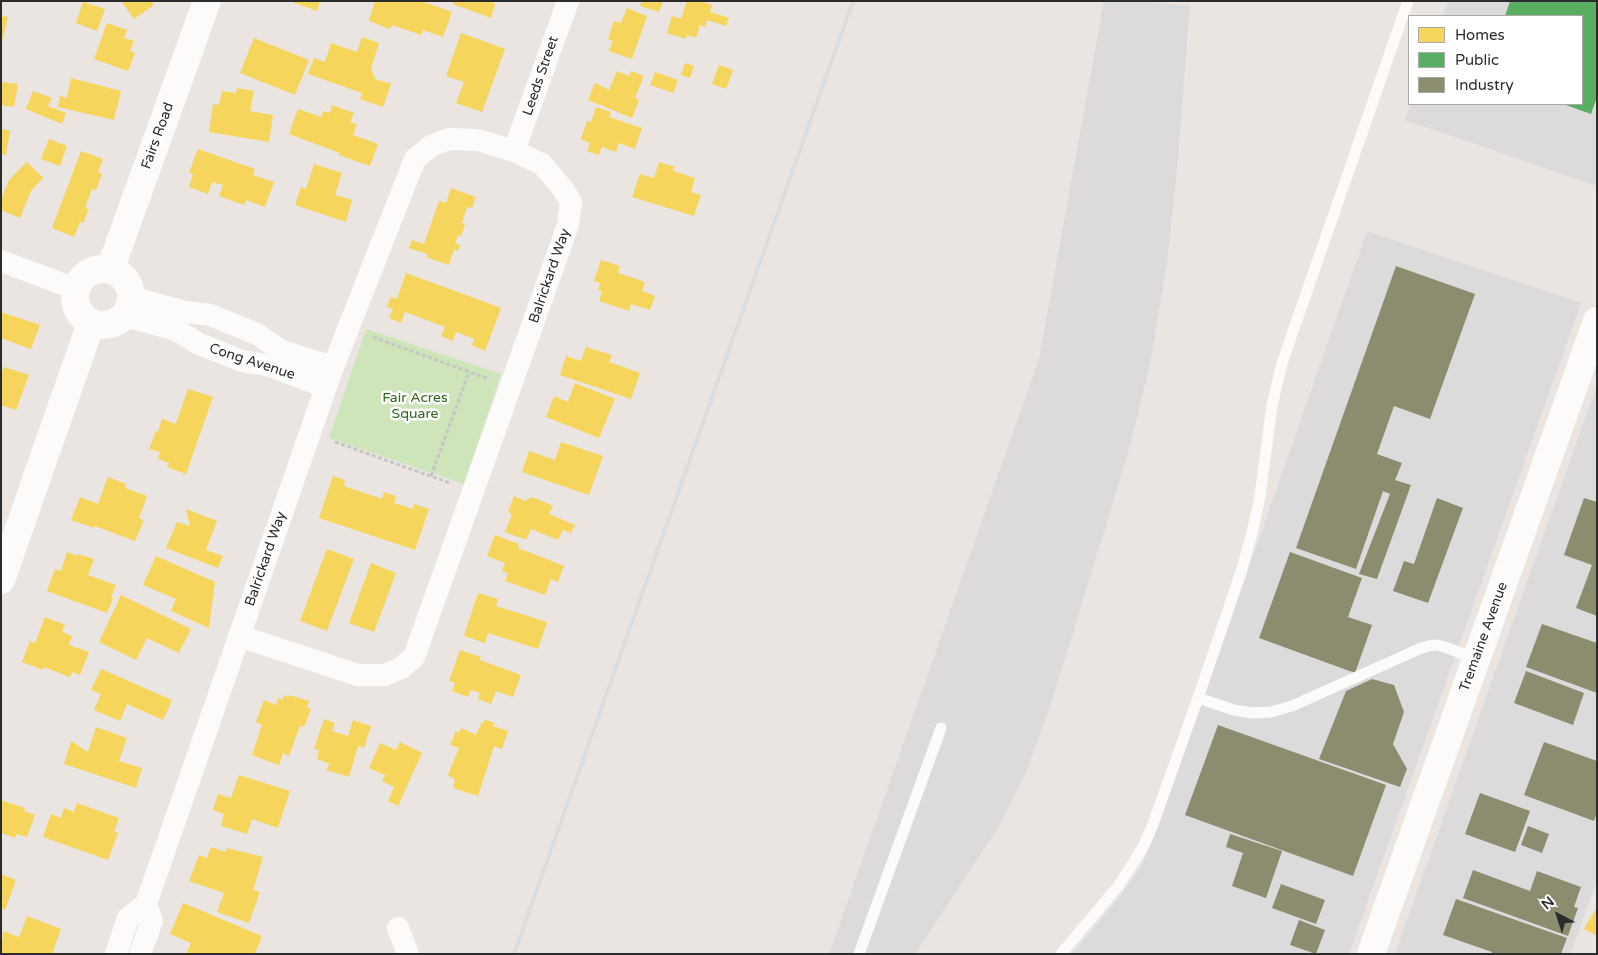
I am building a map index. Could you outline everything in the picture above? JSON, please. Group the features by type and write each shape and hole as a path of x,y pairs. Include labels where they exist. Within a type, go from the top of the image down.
{"street":[{"name":"Fairs Road","path":"110,270 207,1"},
{"name":"Leeds Street","path":"514,151 568,1"},
{"name":"Balrickard Way","path":"140,954 152,921 146,904 239,636 329,377 415,159 431,146 449,139 478,140 514,151 542,164 563,189 571,202 568,225 414,657 401,668 385,675 358,675 239,636"},
{"path":"1,260 76,289"},
{"path":"93,270 110,270 123,277 128,283 128,307 116,322 108,325 91,323 77,309 75,302 76,289 80,281 93,270"},
{"name":"Cong Avenue","path":"128,307 176,330 199,344 242,361 329,377"},
{"name":"Cong Avenue","path":"128,307 210,315 257,334 282,351 329,377"},
{"name":"Tremaine Avenue","path":"1371,954 1597,321"},
{"path":"1,580 91,323"},
{"path":"116,954 128,918 146,904"},
{"path":"398,928 408,954"}],"lane":[{"path":"1062,954 1119,885 1152,827 1241,572 1252,533 1260,496 1272,406 1282,363 1408,1"},
{"path":"1198,698 1234,710 1252,713 1271,712 1292,706 1428,646 1445,647 1476,659"},
{"path":"859,954 941,728"}],"path":[{"path":"373,337 488,379"},
{"path":"432,476 469,372"},
{"path":"336,442 450,483"}],"shaded area":[{"path":"1104,1 1143,1 1190,6 1178,158 1167,263 1150,364 1129,450 1050,707 1027,770 998,828 915,954 829,954 1039,359"},
{"path":"1448,1 1597,1 1597,186 1405,120 1411,105 1583,105 1583,15 1443,15"},
{"path":"1367,231 1581,303 1349,954 1072,954 1117,900 1141,867 1159,824"},
{"path":"1597,385 1597,881 1570,954 1395,954"}],"green space":[{"name":"Fair Acres Square","path":"366,329 501,374 464,484 329,438"}],"building: Homes":[{"path":"121,1 151,1 154,5 134,19"},
{"path":"289,1 320,1 317,11"},
{"path":"375,1 421,1 452,12 443,37 423,30 421,35 392,25 390,29 369,21"},
{"path":"454,1 490,1 495,4 491,18 453,4"},
{"path":"642,1 663,1 659,12 640,6"},
{"path":"687,1 699,1 712,5 710,12 729,18 726,26 707,20 705,27 700,25 696,38 687,35 686,39 667,33 672,16 681,19"},
{"path":"83,2 105,9 97,31 76,23"},
{"path":"627,8 647,16 632,59 609,51 613,41 608,39 614,21 621,23"},
{"path":"1,16 8,17 2,41 1,41"},
{"path":"107,23 127,30 124,38 134,41 130,51 135,53 128,71 94,59"},
{"path":"461,33 505,49 482,112 456,103 464,82 446,76"},
{"path":"362,37 379,43 371,68 375,79 391,84 383,107 360,99 362,93 308,74 314,58 325,62 331,43 357,52"},
{"path":"254,38 309,60 295,95 240,73"},
{"path":"685,63 694,66 690,78 681,75"},
{"path":"719,65 733,70 726,89 712,84"},
{"path":"617,71 629,76 631,71 644,76 635,98 639,100 632,118 588,100 595,83 609,90"},
{"path":"655,72 678,80 673,93 650,85"},
{"path":"71,78 121,91 114,120 58,107 60,96 67,98"},
{"path":"1,82 18,84 14,107 1,105"},
{"path":"237,88 254,91 250,111 273,115 269,142 209,132 213,104 219,105 222,91 236,93"},
{"path":"33,91 52,98 48,106 66,113 62,124 26,109"},
{"path":"332,105 354,113 350,122 357,124 353,135 378,144 370,166 289,134 298,109 321,117 323,111 330,113"},
{"path":"596,107 611,112 609,117 642,128 635,149 619,143 616,152 602,147 599,155 587,151 590,143 581,139 587,121 591,122"},
{"path":"1,129 10,131 6,155 1,154"},
{"path":"49,139 67,146 60,166 41,159"},
{"path":"198,149 255,169 253,175 274,182 265,207 246,200 244,205 219,196 223,185 212,182 208,194 189,187 193,174 189,173"},
{"path":"81,151 103,159 98,172 102,174 96,190 92,189 85,208 89,209 83,223 80,222 74,237 52,228"},
{"path":"27,162 43,178 31,191 20,218 1,210 1,199 9,180"},
{"path":"659,162 675,167 673,171 695,178 691,192 701,195 694,216 632,197 640,174 654,178"},
{"path":"314,164 342,173 335,195 352,200 346,222 295,205 301,187 306,189"},
{"path":"451,188 476,197 472,208 467,207 462,223 465,224 461,236 458,235 455,244 460,245 458,251 454,249 449,265 426,257 428,254 409,248 412,240 424,244 439,201 446,203"},
{"path":"601,260 620,266 618,273 645,282 642,291 655,296 650,310 631,304 629,311 599,301 602,291 598,290 600,283 594,281"},
{"path":"406,273 501,308 485,351 472,345 474,339 456,332 453,341 441,336 445,327 405,312 401,323 389,318 393,309 387,307 390,297 397,299"},
{"path":"1,312 40,325 31,349 1,338"},
{"path":"586,347 612,355 609,362 640,373 631,399 560,375 566,356 581,361"},
{"path":"4,367 29,375 16,410 1,405 1,374"},
{"path":"575,383 615,399 599,438 546,417 554,396 568,402"},
{"path":"188,389 213,397 186,474 167,467 169,463 158,459 160,452 149,449 162,419 176,424"},
{"path":"561,442 603,456 589,495 522,472 529,451 555,460"},
{"path":"333,476 345,480 344,486 382,499 384,492 396,496 394,503 413,509 414,504 429,509 415,550 319,518"},
{"path":"108,477 126,484 125,488 147,496 139,518 144,520 135,541 95,526 94,528 71,520 80,497 98,504"},
{"path":"514,496 525,501 532,497 553,506 549,514 575,525 571,533 563,530 558,540 531,529 526,540 505,532 512,514 508,512"},
{"path":"186,509 217,521 206,550 223,556 218,568 166,548 177,522 190,526"},
{"path":"495,535 519,544 518,548 564,566 558,582 551,579 545,595 505,581 508,573 502,571 505,563 487,556"},
{"path":"327,549 354,559 327,631 300,621"},
{"path":"67,552 94,559 88,575 116,585 107,613 47,591 55,569 61,571"},
{"path":"156,556 215,582 209,628 171,611 176,599 143,585"},
{"path":"371,563 396,573 374,632 349,623"},
{"path":"478,593 498,599 496,606 547,622 538,649 488,633 485,643 464,636"},
{"path":"121,595 191,629 179,653 147,638 136,660 99,642"},
{"path":"45,617 65,625 62,632 72,636 69,645 89,652 80,675 72,672 70,677 44,667 43,670 22,662 30,641 35,643"},
{"path":"460,650 481,657 480,660 521,675 513,697 496,691 491,704 478,699 480,693 471,690 468,697 452,691 455,683 449,681"},
{"path":"101,669 172,700 163,720 127,704 120,721 94,710 101,694 91,690"},
{"path":"284,695 309,701 307,708 311,709 304,727 300,726 289,756 283,753 279,765 252,755 262,725 256,722 264,700 276,705 278,698 283,700"},
{"path":"324,719 335,723 332,731 348,736 353,720 371,726 364,748 358,746 349,777 326,770 330,764 317,759 319,750 314,749"},
{"path":"485,720 495,723 493,726 508,731 502,749 494,746 478,796 453,788 455,780 448,775 459,748 450,745 456,731 459,733 461,728 476,735 482,722"},
{"path":"96,727 127,738 119,761 142,768 136,788 64,764 71,741 88,752"},
{"path":"400,742 422,753 398,806 388,801 394,787 382,781 385,775 369,768 380,743 396,750"},
{"path":"239,775 290,791 278,828 252,819 247,834 221,826 224,814 213,810 218,794 231,798"},
{"path":"1,800 25,808 24,811 35,815 27,837 16,834 15,838 1,833"},
{"path":"77,803 119,818 114,832 118,833 108,860 43,837 51,814 61,818 64,808 74,812"},
{"path":"211,847 225,852 227,848 263,857 253,890 260,892 249,923 217,912 224,893 189,881 199,855 207,858"},
{"path":"1,874 16,880 5,910 1,908"},
{"path":"183,903 262,936 255,954 186,954 191,943 170,934"},
{"path":"1597,907 1597,936 1584,929"},
{"path":"27,916 61,929 52,954 1,954 3,931 19,937"}],"building: Public":[{"path":"1510,1 1597,1 1597,97 1591,114 1566,105 1583,105 1583,15 1505,15"}],"building: Industry":[{"path":"1396,266 1475,294 1430,419 1394,406 1377,454 1402,463 1395,480 1411,485 1377,579 1359,574 1390,494 1383,491 1356,569 1296,548"},
{"path":"1437,498 1463,508 1428,603 1393,591 1404,561 1414,564"},
{"path":"1584,498 1597,502 1597,616 1576,608 1592,565 1564,555"},
{"path":"1290,552 1362,578 1348,617 1372,625 1355,673 1259,638"},
{"path":"1542,624 1597,643 1597,693 1526,667"},
{"path":"1526,671 1584,693 1573,725 1514,703"},
{"path":"1372,679 1394,685 1404,712 1393,744 1407,769 1400,787 1319,759 1346,691"},
{"path":"1218,725 1386,785 1353,876 1185,815"},
{"path":"1544,742 1597,761 1597,813 1594,821 1524,795"},
{"path":"1480,793 1530,811 1515,852 1465,834"},
{"path":"1528,826 1549,834 1542,853 1521,845"},
{"path":"1230,834 1282,851 1266,898 1232,886 1243,853 1226,847"},
{"path":"1473,870 1530,891 1537,871 1581,887 1574,907 1578,908 1568,936 1463,898"},
{"path":"1281,884 1325,900 1316,924 1272,908"},
{"path":"1456,899 1567,938 1561,954 1491,954 1492,952 1443,935"},
{"path":"1299,920 1325,930 1316,954 1290,945"}],"railway":[{"path":"514,954 853,1"}]}
